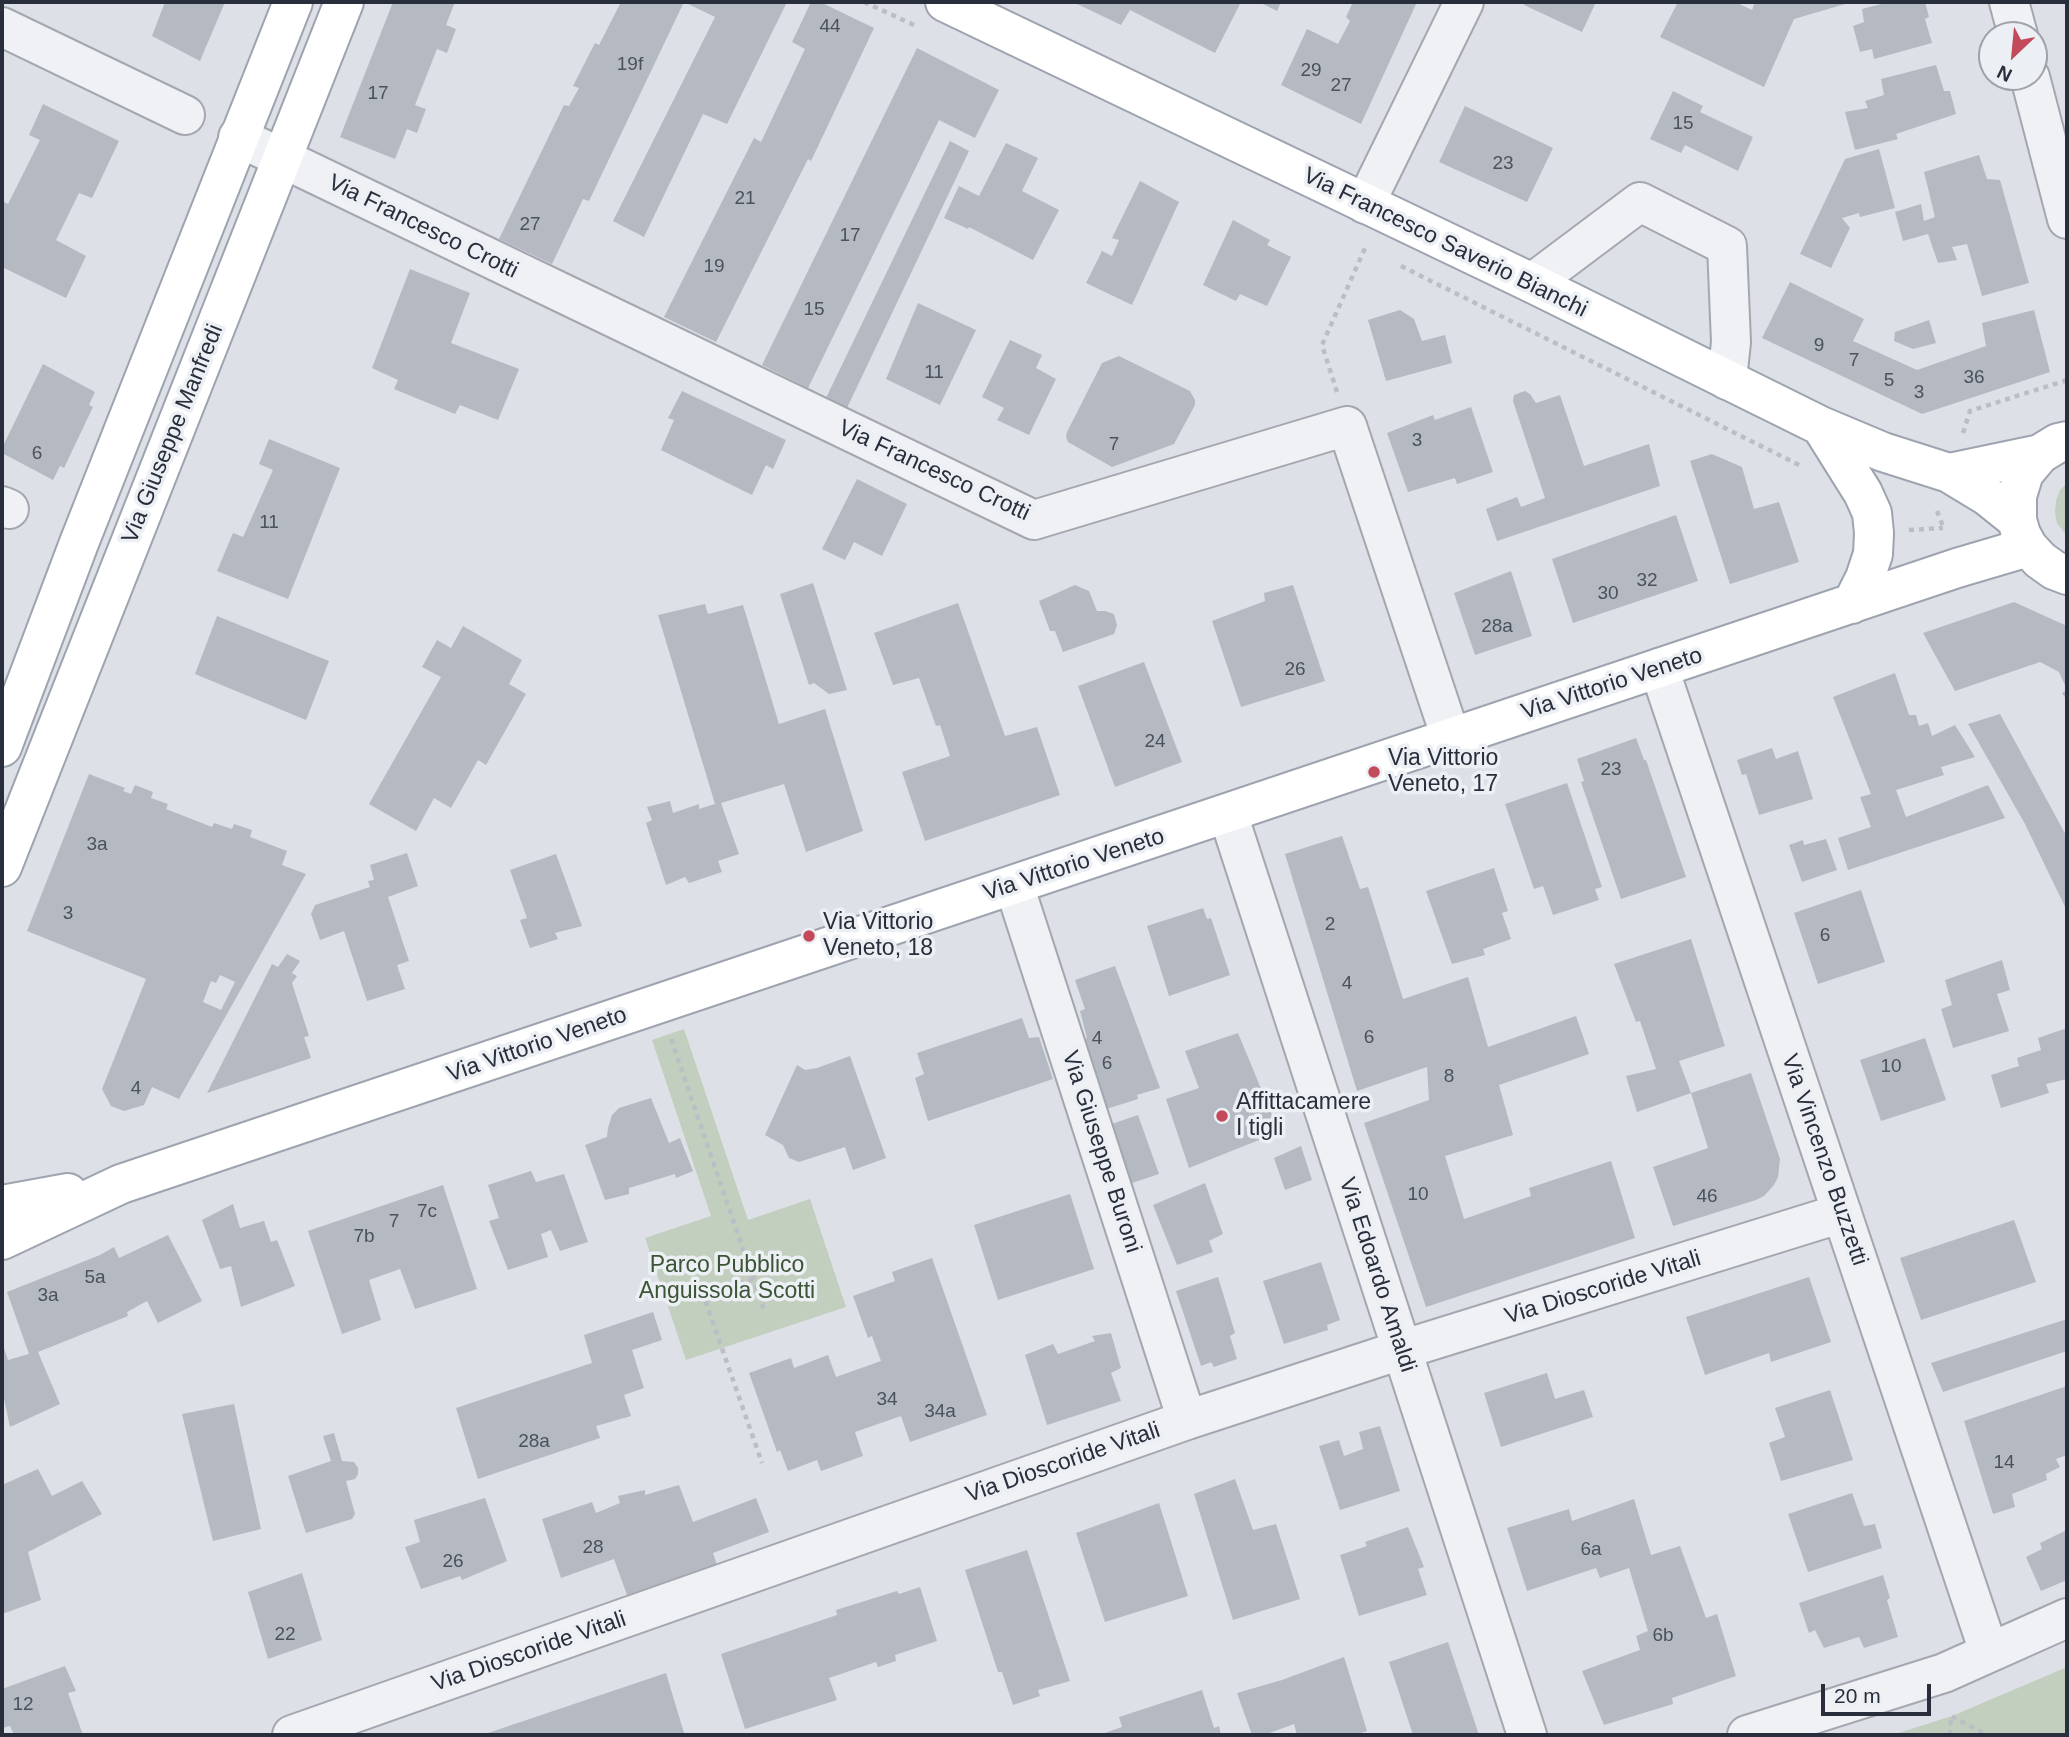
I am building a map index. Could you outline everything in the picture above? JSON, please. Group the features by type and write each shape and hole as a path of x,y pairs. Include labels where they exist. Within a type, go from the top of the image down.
{"main road":[{"name":"Via Giuseppe Manfredi","path":"2,747 79,543 293,2"},
{"name":"Via Giuseppe Manfredi","path":"2,867 344,2"},
{"name":"Via Francesco Saverio Bianchi","path":"933,15 1366,204 1821,426 1884,452 1955,457 2023,534 2039,560 2067,575"},
{"path":"1821,426 1863,493 1872,513 1872,554 1866,578 1852,604"},
{"path":"1955,457 2054,448"},
{"path":"2023,534 2017,496 2024,473 2054,448"},
{"name":"Via Vittorio Veneto","path":"2,1240 121,1184 1852,604 1957,568 2023,534"},
{"name":"Via Vittorio Veneto","path":"2,1205 121,1184"}],"street":[{"path":"1366,204 1464,2"},
{"path":"2010,2 2015,21"},
{"path":"2,27 185,115"},
{"path":"2033,91 2067,219"},
{"name":"Via Francesco Crotti","path":"238,137 1034,520 1347,426"},
{"path":"1532,284 1640,202 1727,246 1731,342 1727,380"},
{"path":"1347,426 1451,738"},
{"name":"Via Vincenzo Buzzetti","path":"1659,668 1989,1652"},
{"name":"Via Edoardo Amaldi","path":"1228,814 1527,1735"},
{"name":"Via Giuseppe Buroni","path":"1014,884 1187,1420"},
{"name":"Via Dioscoride Vitali","path":"292,1735 1187,1420 1401,1350 1842,1213"},
{"path":"1747,1735 1944,1673 2067,1618"}],"path":[{"path":"864,2 933,15"},
{"path":"1347,426 1322,345 1365,248 1377,254"},
{"path":"1400,265 1809,470"},
{"path":"1955,457 1970,411 2067,380"},
{"path":"1937,510 1946,537"},
{"path":"1905,531 1943,528"},
{"path":"670,1038 764,1310"},
{"path":"753,1279 703,1294 762,1463"},
{"path":"1950,1735 1951,1716 1987,1735"}],"green space":[{"path":"2067,483 2067,536 2057,523 2055,512 2060,490"},
{"name":"Parco Pubblico Anguissola Scotti","path":"684,1029 748,1220 810,1199 846,1307 686,1360 645,1238 711,1216 652,1040"},
{"path":"2067,1667 2067,1735 1892,1735 1952,1716"}],"building":[{"path":"165,2 225,2 200,61 152,36"},
{"path":"393,2 455,2 446,25 456,29 447,53 437,49 415,105 426,109 417,133 407,129 395,159 340,137"},
{"path":"621,2 684,2 589,201 583,199 552,264 499,239 564,105 569,106 579,88 573,86 595,43 599,45"},
{"path":"684,2 787,2 727,124 703,114 644,237 613,221 715,17"},
{"path":"811,2 820,2 874,28 811,161 808,159 716,342 664,317 754,138 761,142 805,49 792,42"},
{"path":"1073,2 1241,2 1215,53 1130,10 1121,25"},
{"path":"1259,2 1281,2 1277,11"},
{"path":"1353,2 1417,2 1361,124 1281,85 1307,29 1338,44 1350,21 1346,17"},
{"path":"1526,2 1596,2 1582,32 1524,5"},
{"path":"1678,2 1735,2 1752,10 1755,2 1852,2 1794,19 1764,87 1660,37"},
{"path":"1889,2 1925,2 1929,17 1925,19 1932,43 1874,59 1872,49 1860,52 1853,26 1864,22 1862,9"},
{"path":"917,48 999,90 975,138 939,120 808,388 762,365"},
{"path":"1936,65 1944,91 1950,91 1956,114 1896,134 1898,139 1855,150 1845,112 1868,108 1865,101 1884,95 1881,79"},
{"path":"1673,91 1703,106 1700,112 1753,137 1738,171 1685,145 1681,153 1650,139"},
{"path":"43,104 119,141 92,198 79,193 56,240 86,256 66,298 2,267 2,201 8,204 40,140 29,135"},
{"path":"1465,106 1553,148 1527,202 1439,162"},
{"path":"950,141 969,151 847,408 826,398"},
{"path":"1006,143 1038,158 1022,191 1059,210 1033,260 969,227 968,229 944,218 959,186 979,196"},
{"path":"1879,149 1895,208 1860,217 1859,213 1842,218 1850,228 1831,268 1800,254 1845,159"},
{"path":"1979,155 1987,179 2000,180 2029,283 1982,296 1967,244 1952,247 1957,260 1938,263 1928,234 1903,241 1895,212 1921,204 1924,221 1935,217 1924,172"},
{"path":"1140,181 1179,202 1132,305 1086,283 1102,251 1112,256 1119,240 1112,238"},
{"path":"1233,220 1270,240 1267,245 1291,257 1267,306 1240,294 1236,301 1203,285"},
{"path":"410,269 470,293 451,343 519,369 498,420 460,405 455,414 394,389 398,380 372,368"},
{"path":"1790,282 1864,319 1853,341 1917,370 1986,346 1982,323 2034,310 2050,372 1922,414 1762,338"},
{"path":"918,303 976,330 940,405 886,379"},
{"path":"1400,310 1414,319 1422,341 1445,335 1452,363 1386,381 1368,320"},
{"path":"1929,320 1936,343 1913,349 1894,341 1895,332"},
{"path":"1010,340 1042,355 1036,368 1056,379 1029,435 997,420 1004,408 982,397"},
{"path":"1119,356 1190,391 1195,405 1174,444 1112,467 1068,442 1066,437 1102,363"},
{"path":"43,364 95,392 89,405 93,407 64,468 60,466 53,480 2,453"},
{"path":"682,391 786,440 773,469 766,465 752,495 661,450 674,420 668,418"},
{"path":"1525,391 1536,403 1560,395 1584,466 1649,444 1660,486 1497,541 1486,509 1517,497 1521,507 1545,498 1513,401 1514,395"},
{"path":"1471,407 1493,472 1457,484 1455,478 1408,492 1387,433 1433,415 1435,420"},
{"path":"269,439 340,468 288,599 217,571 233,533 243,537 273,470 259,464"},
{"path":"1712,454 1742,467 1754,509 1779,502 1799,562 1730,584 1690,461"},
{"path":"857,479 907,504 882,556 854,542 845,560 822,549"},
{"path":"1676,515 1698,581 1573,623 1552,559"},
{"path":"1511,571 1532,636 1475,655 1454,593"},
{"path":"813,583 847,690 829,694 814,683 809,685 780,594"},
{"path":"1075,585 1089,591 1097,611 1114,614 1117,625 1114,634 1063,652 1055,631 1050,631 1039,601"},
{"path":"1293,585 1325,681 1241,707 1212,621 1265,601 1264,593"},
{"path":"2014,602 2067,626 2067,690 2059,672 2040,662 1955,691 1923,633"},
{"path":"958,603 1005,736 1037,727 1060,795 925,841 902,772 950,756 940,725 936,726 919,678 893,685 874,633"},
{"path":"705,604 708,614 743,605 779,724 825,709 863,831 806,852 784,784 721,803 739,854 718,861 722,872 689,883 685,877 666,885 646,823 652,820 647,807 670,801 673,813 699,804 699,809 715,804 658,615"},
{"path":"217,616 329,661 306,720 195,674"},
{"path":"463,626 522,660 509,684 526,694 486,765 478,760 451,808 434,798 416,831 369,804 441,677 422,667 437,640 451,648"},
{"path":"1144,662 1182,762 1115,787 1078,686"},
{"path":"1895,673 1909,715 1916,715 1919,726 1928,723 1932,736 1955,725 1975,757 1941,767 1944,775 1896,790 1906,817 1988,785 2005,818 1848,870 1838,838 1871,827 1860,797 1871,794 1833,697"},
{"path":"2000,714 2067,837 2067,911 2025,824 1968,724"},
{"path":"1636,738 1686,877 1621,899 1581,782 1584,781 1577,759"},
{"path":"1772,748 1776,759 1798,751 1813,799 1759,815 1746,774 1742,775 1737,760"},
{"path":"89,774 125,788 123,791 131,794 135,785 153,792 151,798 168,804 166,809 212,827 214,823 232,829 234,824 252,830 250,837 287,851 282,865 306,874 179,1099 152,1087 144,1105 124,1111 111,1106 102,1089 146,979 27,931","holes":["220,975 235,982 221,1010 203,1002 211,981 216,983"]},
{"path":"1567,783 1602,887 1595,889 1599,900 1553,915 1543,886 1534,889 1505,804"},
{"path":"1342,836 1360,889 1368,887 1403,999 1468,977 1488,1047 1576,1016 1589,1054 1499,1085 1513,1135 1445,1156 1464,1219 1531,1196 1529,1188 1611,1161 1635,1238 1426,1307 1364,1123 1429,1100 1427,1067 1357,1091 1285,854"},
{"path":"1826,839 1837,870 1802,882 1789,845 1803,840 1804,845"},
{"path":"407,853 418,886 388,897 409,961 397,965 405,989 367,1001 344,931 320,940 311,914 315,905 370,887 368,881 374,880 370,865"},
{"path":"556,854 582,926 555,933 558,939 530,948 520,920 527,918 510,870"},
{"path":"1494,868 1508,911 1502,913 1511,939 1483,949 1485,955 1452,964 1426,891"},
{"path":"1861,890 1885,962 1818,984 1794,913"},
{"path":"1203,908 1207,919 1211,918 1230,975 1169,996 1147,926"},
{"path":"1691,939 1725,1046 1679,1061 1691,1093 1637,1112 1626,1076 1656,1069 1640,1021 1636,1022 1614,964"},
{"path":"287,954 300,961 292,973 297,976 292,983 309,1036 304,1037 311,1058 207,1093 272,964 278,967"},
{"path":"2002,960 2010,990 1997,994 2009,1031 1953,1048 1941,1009 1952,1005 1945,980"},
{"path":"1115,966 1160,1088 1137,1095 1138,1099 1103,1110 1076,1042 1087,1038 1080,1011 1085,1009 1075,980"},
{"path":"1022,1018 1029,1038 1039,1037 1053,1079 928,1121 915,1078 924,1074 917,1053"},
{"path":"2067,1028 2067,1079 2046,1084 2049,1093 2001,1108 1991,1075 2019,1066 2017,1058 2041,1050 2038,1038"},
{"name":"Affittacamere I tigli","path":"1238,1033 1279,1132 1189,1168 1166,1099 1199,1088 1185,1051"},
{"path":"1925,1038 1946,1100 1881,1121 1860,1060"},
{"path":"850,1056 886,1158 853,1170 845,1147 799,1162 789,1158 783,1145 765,1135 797,1065 805,1070 817,1068"},
{"path":"1751,1073 1780,1159 1774,1185 1756,1200 1673,1226 1653,1167 1708,1148 1691,1093"},
{"path":"651,1098 669,1143 680,1138 693,1171 676,1178 675,1174 629,1188 629,1194 605,1200 585,1145 607,1137 612,1115 619,1108"},
{"path":"1138,1115 1159,1174 1129,1184 1109,1125"},
{"path":"1301,1146 1312,1180 1285,1190 1274,1158"},
{"path":"531,1171 536,1182 564,1174 588,1242 560,1251 551,1230 541,1234 548,1257 508,1270 489,1221 499,1218 488,1185"},
{"path":"1205,1183 1223,1234 1209,1241 1213,1252 1177,1265 1153,1205"},
{"path":"443,1185 477,1289 415,1309 400,1269 369,1280 381,1320 342,1334 308,1231"},
{"path":"1070,1194 1094,1269 998,1300 974,1225"},
{"path":"233,1204 240,1228 264,1221 271,1242 277,1240 295,1286 241,1307 231,1266 220,1269 202,1220"},
{"path":"2014,1220 2036,1282 1921,1320 1900,1258"},
{"path":"168,1235 202,1301 158,1323 147,1301 127,1312 128,1316 38,1352 60,1404 10,1427 2,1389 2,1342 8,1360 29,1354 7,1292 114,1247 119,1258"},
{"path":"932,1258 987,1415 910,1442 901,1416 855,1432 863,1456 821,1471 817,1460 788,1471 780,1450 777,1452 749,1373 791,1358 794,1368 828,1355 836,1377 881,1361 872,1336 868,1338 853,1296 895,1281 892,1272"},
{"path":"1321,1262 1340,1320 1327,1325 1328,1330 1284,1344 1263,1281"},
{"path":"1218,1277 1235,1333 1230,1336 1237,1359 1214,1367 1211,1362 1201,1366 1176,1291"},
{"path":"1809,1277 1831,1342 1771,1362 1769,1353 1705,1375 1686,1317"},
{"path":"653,1312 662,1340 632,1350 644,1388 624,1395 631,1416 596,1426 600,1438 478,1479 456,1408 592,1363 584,1335"},
{"path":"2067,1319 2067,1351 1943,1392 1931,1363"},
{"path":"1111,1333 1121,1368 1111,1373 1121,1401 1047,1425 1025,1355 1053,1344 1058,1354 1095,1341 1092,1336"},
{"path":"1547,1373 1555,1399 1584,1390 1593,1417 1501,1447 1484,1393"},
{"path":"2067,1386 2067,1455 2056,1459 2060,1467 2046,1474 2047,1480 2012,1494 2015,1507 1993,1514 1964,1421"},
{"path":"1830,1390 1853,1460 1781,1481 1769,1443 1785,1437 1775,1408"},
{"path":"234,1404 261,1529 213,1541 182,1414"},
{"path":"1380,1426 1400,1491 1340,1510 1319,1446 1339,1440 1344,1456 1363,1449 1359,1432"},
{"path":"334,1433 342,1461 354,1462 358,1468 355,1479 346,1481 355,1514 352,1519 306,1533 288,1476 331,1461 323,1436"},
{"path":"38,1469 52,1496 82,1481 102,1514 28,1552 41,1600 2,1614 2,1485"},
{"path":"1235,1479 1253,1530 1276,1524 1300,1599 1233,1620 1194,1494"},
{"path":"679,1485 693,1522 756,1498 769,1532 713,1553 717,1565 627,1595 614,1559 561,1578 542,1519 592,1502 596,1513 620,1503 618,1496 645,1490 645,1495"},
{"path":"1852,1493 1864,1526 1875,1524 1882,1548 1808,1572 1788,1514"},
{"path":"485,1498 507,1561 462,1580 460,1576 421,1589 405,1547 420,1542 414,1520"},
{"path":"1634,1499 1651,1555 1680,1546 1706,1618 1717,1614 1736,1676 1672,1698 1673,1704 1604,1725 1582,1671 1640,1650 1636,1636 1648,1631 1629,1568 1600,1578 1596,1568 1527,1591 1507,1528 1569,1509 1572,1521"},
{"path":"1159,1503 1188,1596 1105,1622 1076,1533"},
{"path":"1408,1527 1424,1567 1418,1569 1427,1595 1359,1616 1340,1555 1367,1546 1365,1542"},
{"path":"2067,1530 2067,1580 2041,1591 2026,1557 2042,1549 2040,1543"},
{"path":"1027,1550 1070,1681 1038,1690 1040,1696 1013,1705 1002,1672 998,1672 965,1570"},
{"path":"302,1573 322,1640 268,1659 248,1592"},
{"path":"1883,1575 1898,1637 1864,1648 1859,1637 1824,1648 1815,1630 1809,1633 1799,1603"},
{"path":"920,1587 937,1641 895,1655 896,1661 878,1667 876,1662 829,1678 837,1700 745,1729 721,1654 837,1615 836,1610 897,1591 899,1594"},
{"path":"1448,1642 1479,1735 1413,1735 1389,1662"},
{"path":"1344,1657 1367,1731 1354,1735 1297,1735 1294,1724 1264,1735 1252,1735 1237,1693"},
{"path":"65,1666 76,1691 68,1693 83,1735 14,1735 10,1726 2,1728 2,1689"},
{"path":"666,1673 684,1733 482,1735"},
{"path":"1202,1690 1214,1728 1219,1726 1221,1735 1099,1735 1122,1727 1119,1717"}],"place":[{"name":"Via Vittorio Veneto, 17","path":"1374,772"},
{"name":"Via Vittorio Veneto, 18","path":"809,936"},
{"name":"Affittacamere I tigli","path":"1222,1116"}]}
